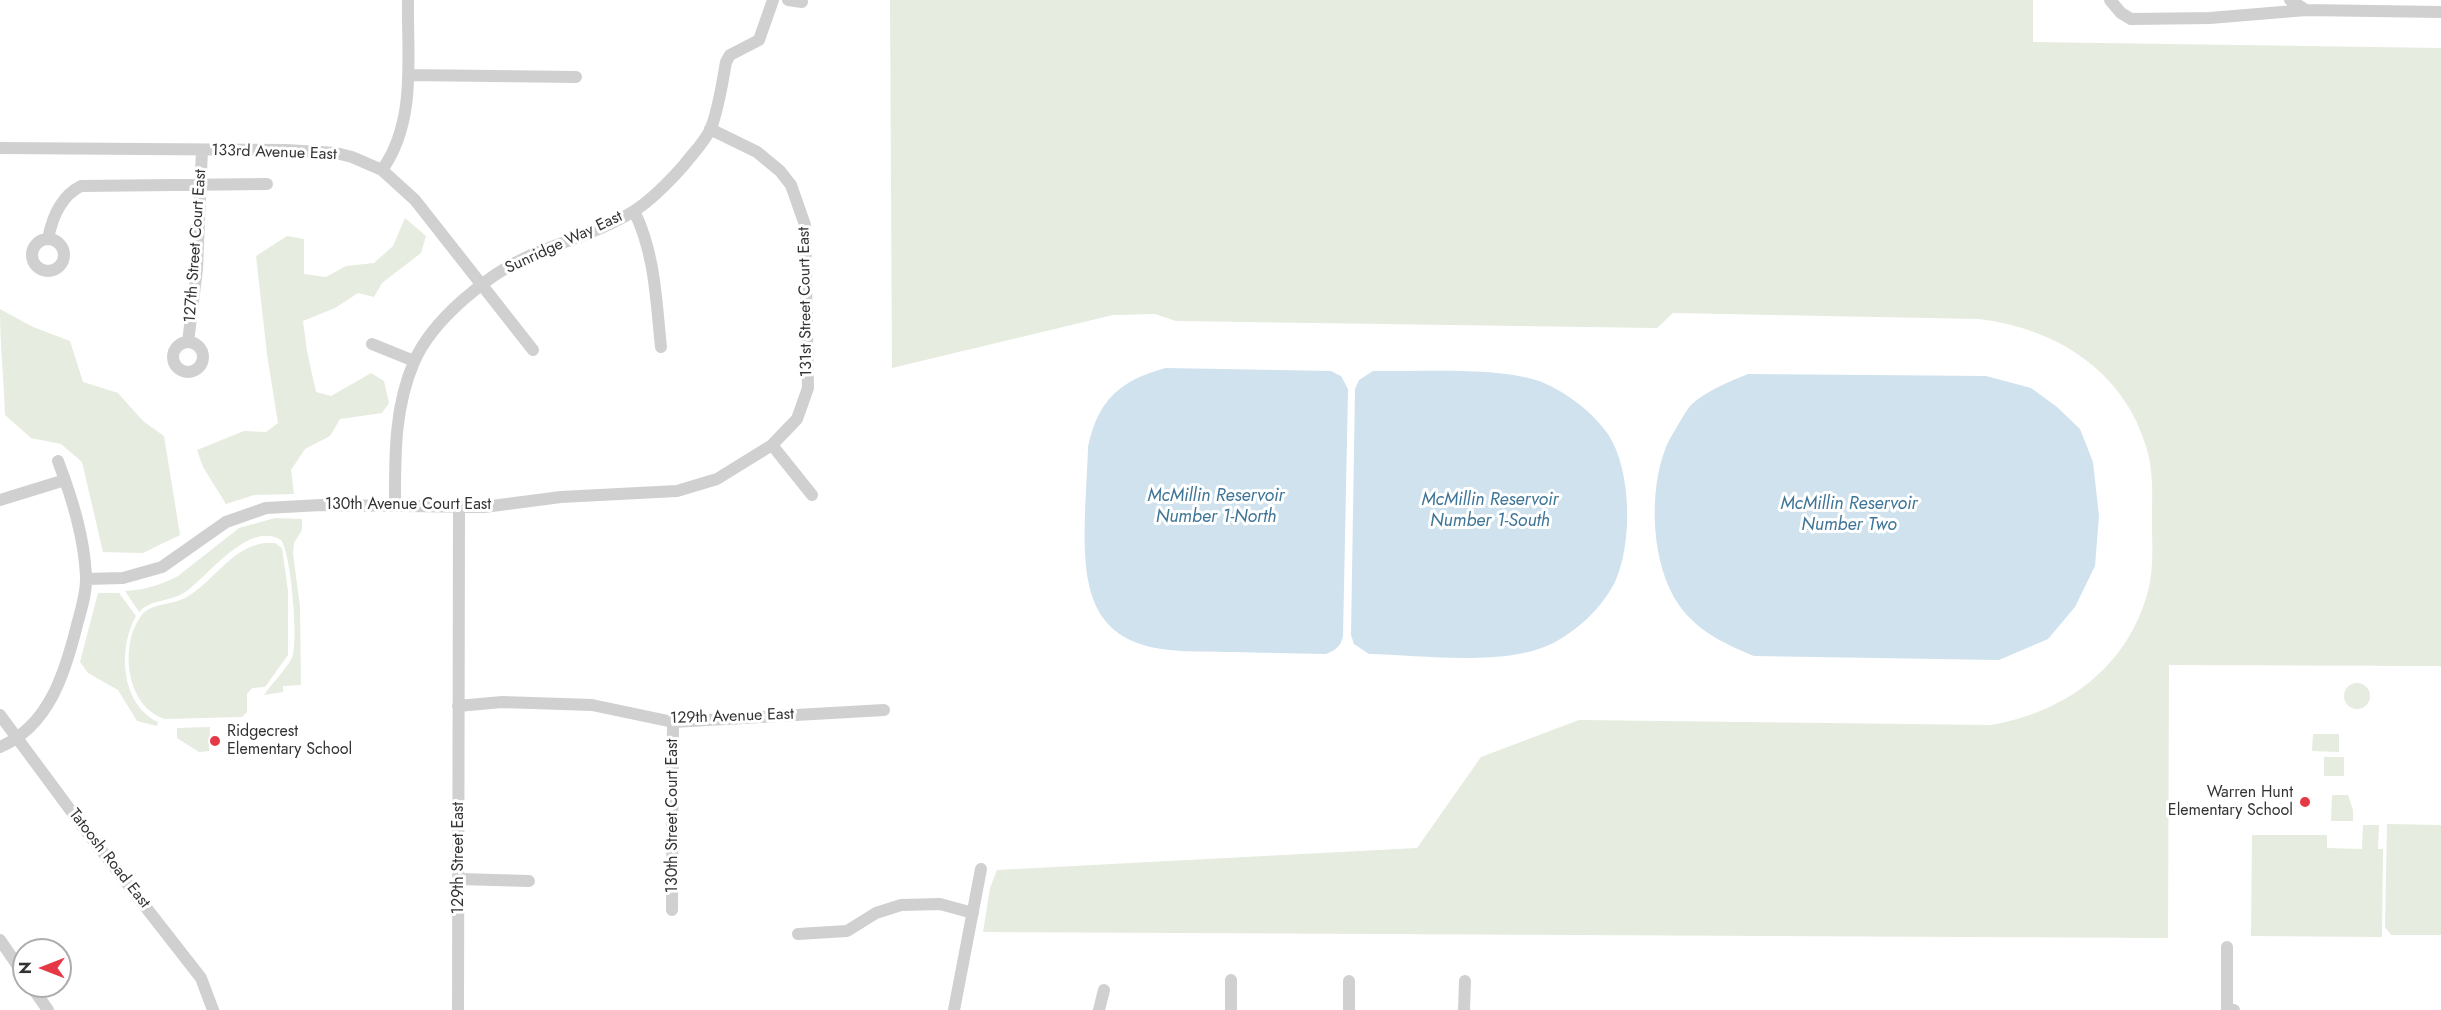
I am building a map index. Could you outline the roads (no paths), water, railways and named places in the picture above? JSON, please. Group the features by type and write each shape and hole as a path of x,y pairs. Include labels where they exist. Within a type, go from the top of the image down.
{"street":[{"path":"382,170 400,134 407,106 408,0"},
{"name":"Sunridge Way East","path":"395,506 397,431 402,400 414,361 447,317 483,284 528,257 634,211 668,183 702,143 710,129 729,55 759,40 773,0"},
{"path":"788,0 802,2"},
{"path":"2110,0 2121,13 2131,19 2210,18 2306,10 2441,12"},
{"path":"2290,0 2306,10"},
{"path":"409,75 576,77"},
{"name":"131st Street Court East","path":"710,129 757,152 780,171 791,185 805,225 808,388 797,419 772,445"},
{"name":"133rd Avenue East","path":"0,148 324,152 352,157 382,170 415,200 533,350"},
{"name":"127th Street Court East","path":"188,342 202,184 202,150"},
{"path":"48,239 62,202 68,194 81,186 267,184"},
{"path":"634,211 652,257 661,347"},
{"path":"372,344 414,361"},
{"path":"772,445 813,495"},
{"name":"130th Avenue Court East","path":"86,579 123,578 162,567 226,522 266,508 306,505 459,507 688,489 717,479 772,445"},
{"path":"0,747 18,738 38,719 55,693 67,664 86,579 77,519 58,461"},
{"path":"0,500 65,480"},
{"path":"458,706 459,507"},
{"name":"129th Avenue East","path":"458,706 502,702 592,705 673,722 884,710"},
{"name":"129th Street East","path":"458,706 458,1010"},
{"name":"Tatoosh Road East","path":"0,715 80,824 201,978 213,1008"},
{"name":"130th Street Court East","path":"672,910 673,722"},
{"path":"954,1010 981,869"},
{"path":"459,879 529,881"},
{"path":"798,934 847,931 876,913 901,905 940,904 973,913"},
{"path":"0,940 12,958"},
{"path":"2227,947 2227,1010 2234,1010"},
{"path":"1231,980 1231,1010"},
{"path":"1348,1010 1349,981"},
{"path":"1464,1010 1465,981"},
{"path":"1099,1010 1104,990"}],"water":[{"name":"McMillin Reservoir Number 1-North","path":"1166,368 1331,371 1341,376 1348,389 1343,636 1333,651 1326,654 1162,649 1123,636 1108,624 1096,605 1088,580 1085,549 1088,447 1092,431 1105,405 1114,394 1136,379"},
{"name":"McMillin Reservoir Number 1-South","path":"1373,371 1485,372 1527,378 1553,387 1571,398 1595,418 1608,434 1622,467 1625,487 1627,529 1624,550 1620,568 1609,593 1589,617 1574,630 1538,649 1515,655 1491,657 1369,654 1354,644 1351,635 1355,389 1359,380"},
{"name":"McMillin Reservoir Number Two","path":"1748,374 1986,376 2031,388 2057,407 2080,429 2093,462 2099,516 2095,566 2075,607 2048,639 1999,660 1754,656 1703,629 1679,605 1663,570 1655,528 1660,465 1667,444 1690,406 1712,390"}],"place":[{"name":"Ridgecrest Elementary School","path":"215,741"},
{"name":"Warren Hunt Elementary School","path":"2305,802"}]}
